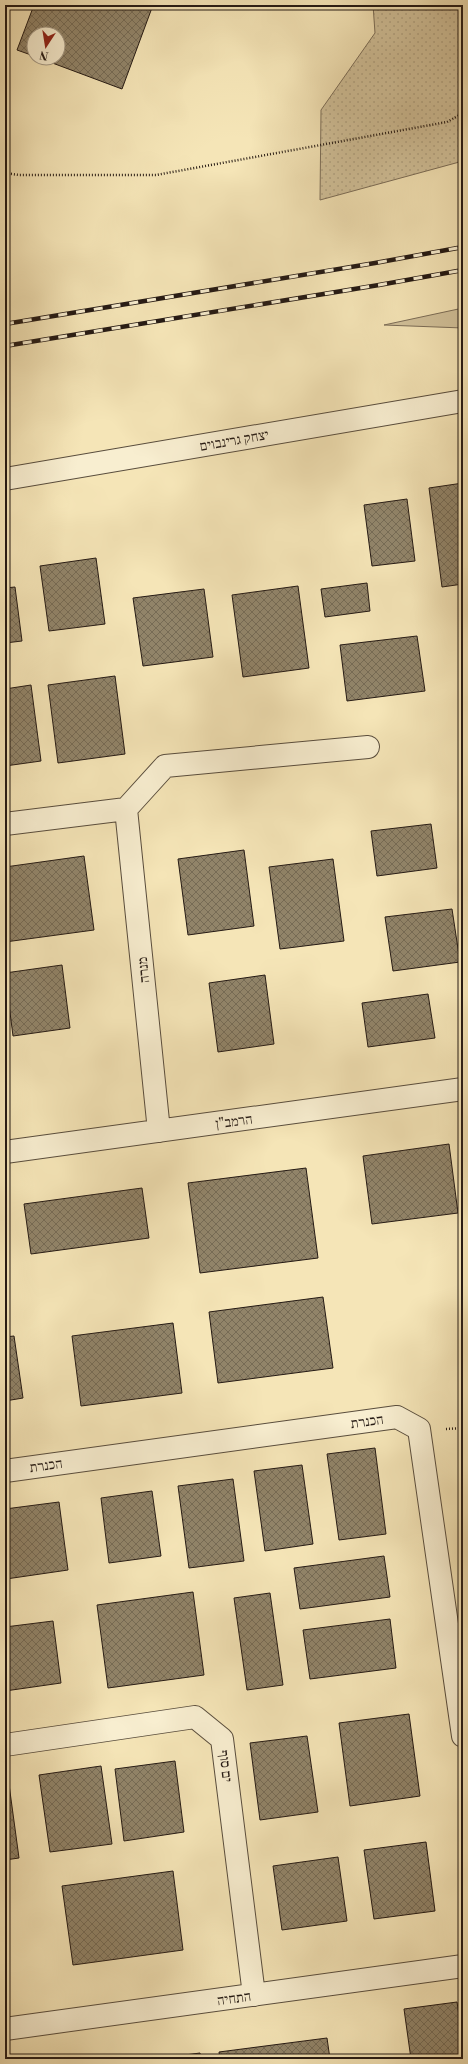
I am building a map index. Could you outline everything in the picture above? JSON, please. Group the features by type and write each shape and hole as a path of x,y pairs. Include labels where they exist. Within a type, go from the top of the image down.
{"street":[{"name":"יצחק גרינבוים","path":"5,479 463,401"},
{"path":"5,824 126,809 165,766 368,747"},
{"name":"מנרה","path":"126,809 159,1131"},
{"name":"הרמב\"ן","path":"5,1152 463,1090"},
{"name":"הכנרת","path":"5,1471 397,1417 414,1426 419,1429 463,1736"},
{"name":"ים סוף","path":"5,1745 195,1717 222,1738 254,1995"},
{"name":"התחיה","path":"5,2029 463,1966"}],"path":[{"path":"5,173 19,175 156,175 447,122 463,113"}],"shaded area":[{"path":"373,5 463,5 463,161 320,200 321,110 375,33"},
{"path":"463,308 463,328 384,325"}],"building":[{"path":"34,5 153,5 122,89 60,66 66,66 66,26 26,26"},
{"path":"26,26 26,53 17,50"},
{"path":"463,483 463,584 442,587 429,488"},
{"path":"407,499 415,561 372,566 364,505"},
{"path":"96,558 105,624 49,631 40,566"},
{"path":"367,583 370,611 325,617 321,589"},
{"path":"298,586 309,668 243,677 232,595"},
{"path":"15,587 22,641 5,643 5,588"},
{"path":"204,589 213,657 143,666 133,598"},
{"path":"417,636 425,691 347,701 340,645"},
{"path":"115,676 125,754 58,763 48,685"},
{"path":"31,685 41,761 5,766 5,689"},
{"path":"431,824 437,868 377,876 371,831"},
{"path":"244,850 254,926 188,935 178,859"},
{"path":"84,856 94,930 5,942 5,867"},
{"path":"333,859 344,941 280,949 269,867"},
{"path":"452,909 460,962 393,971 385,917"},
{"path":"62,965 70,1028 13,1036 5,973"},
{"path":"265,975 274,1044 218,1052 209,983"},
{"path":"428,994 435,1038 368,1047 362,1003"},
{"path":"449,1144 458,1213 372,1224 363,1156"},
{"path":"306,1168 318,1258 200,1273 188,1183"},
{"path":"142,1188 149,1238 31,1254 24,1204"},
{"path":"323,1297 333,1368 218,1383 209,1312"},
{"path":"173,1323 182,1393 81,1406 72,1336"},
{"path":"14,1336 23,1398 5,1401 5,1337"},
{"path":"375,1448 386,1534 339,1540 327,1454"},
{"path":"302,1465 313,1544 265,1551 254,1471"},
{"path":"233,1479 244,1561 189,1568 178,1486"},
{"path":"152,1491 161,1556 109,1563 101,1498"},
{"path":"59,1502 68,1570 6,1579 5,1509"},
{"path":"384,1556 390,1597 300,1609 294,1568"},
{"path":"193,1592 204,1675 108,1688 97,1605"},
{"path":"270,1593 283,1685 247,1690 234,1598"},
{"path":"390,1619 396,1668 310,1679 303,1630"},
{"path":"53,1621 61,1683 5,1691 5,1627"},
{"path":"409,1714 420,1796 350,1806 339,1723"},
{"path":"307,1736 318,1812 260,1820 250,1743"},
{"path":"175,1761 184,1832 124,1841 115,1769"},
{"path":"101,1766 112,1844 50,1852 39,1775"},
{"path":"8,1777 19,1858 5,1860 5,1778"},
{"path":"426,1842 435,1911 374,1919 364,1850"},
{"path":"338,1857 347,1921 282,1930 273,1866"},
{"path":"173,1871 183,1950 73,1965 62,1886"},
{"path":"457,2002 463,2043 463,2059 411,2059 404,2009"},
{"path":"327,2038 330,2059 220,2059 219,2052"},
{"path":"200,2053 201,2059 155,2059"}],"railway":[{"path":"5,324 463,247"},
{"path":"5,346 463,270"}]}
